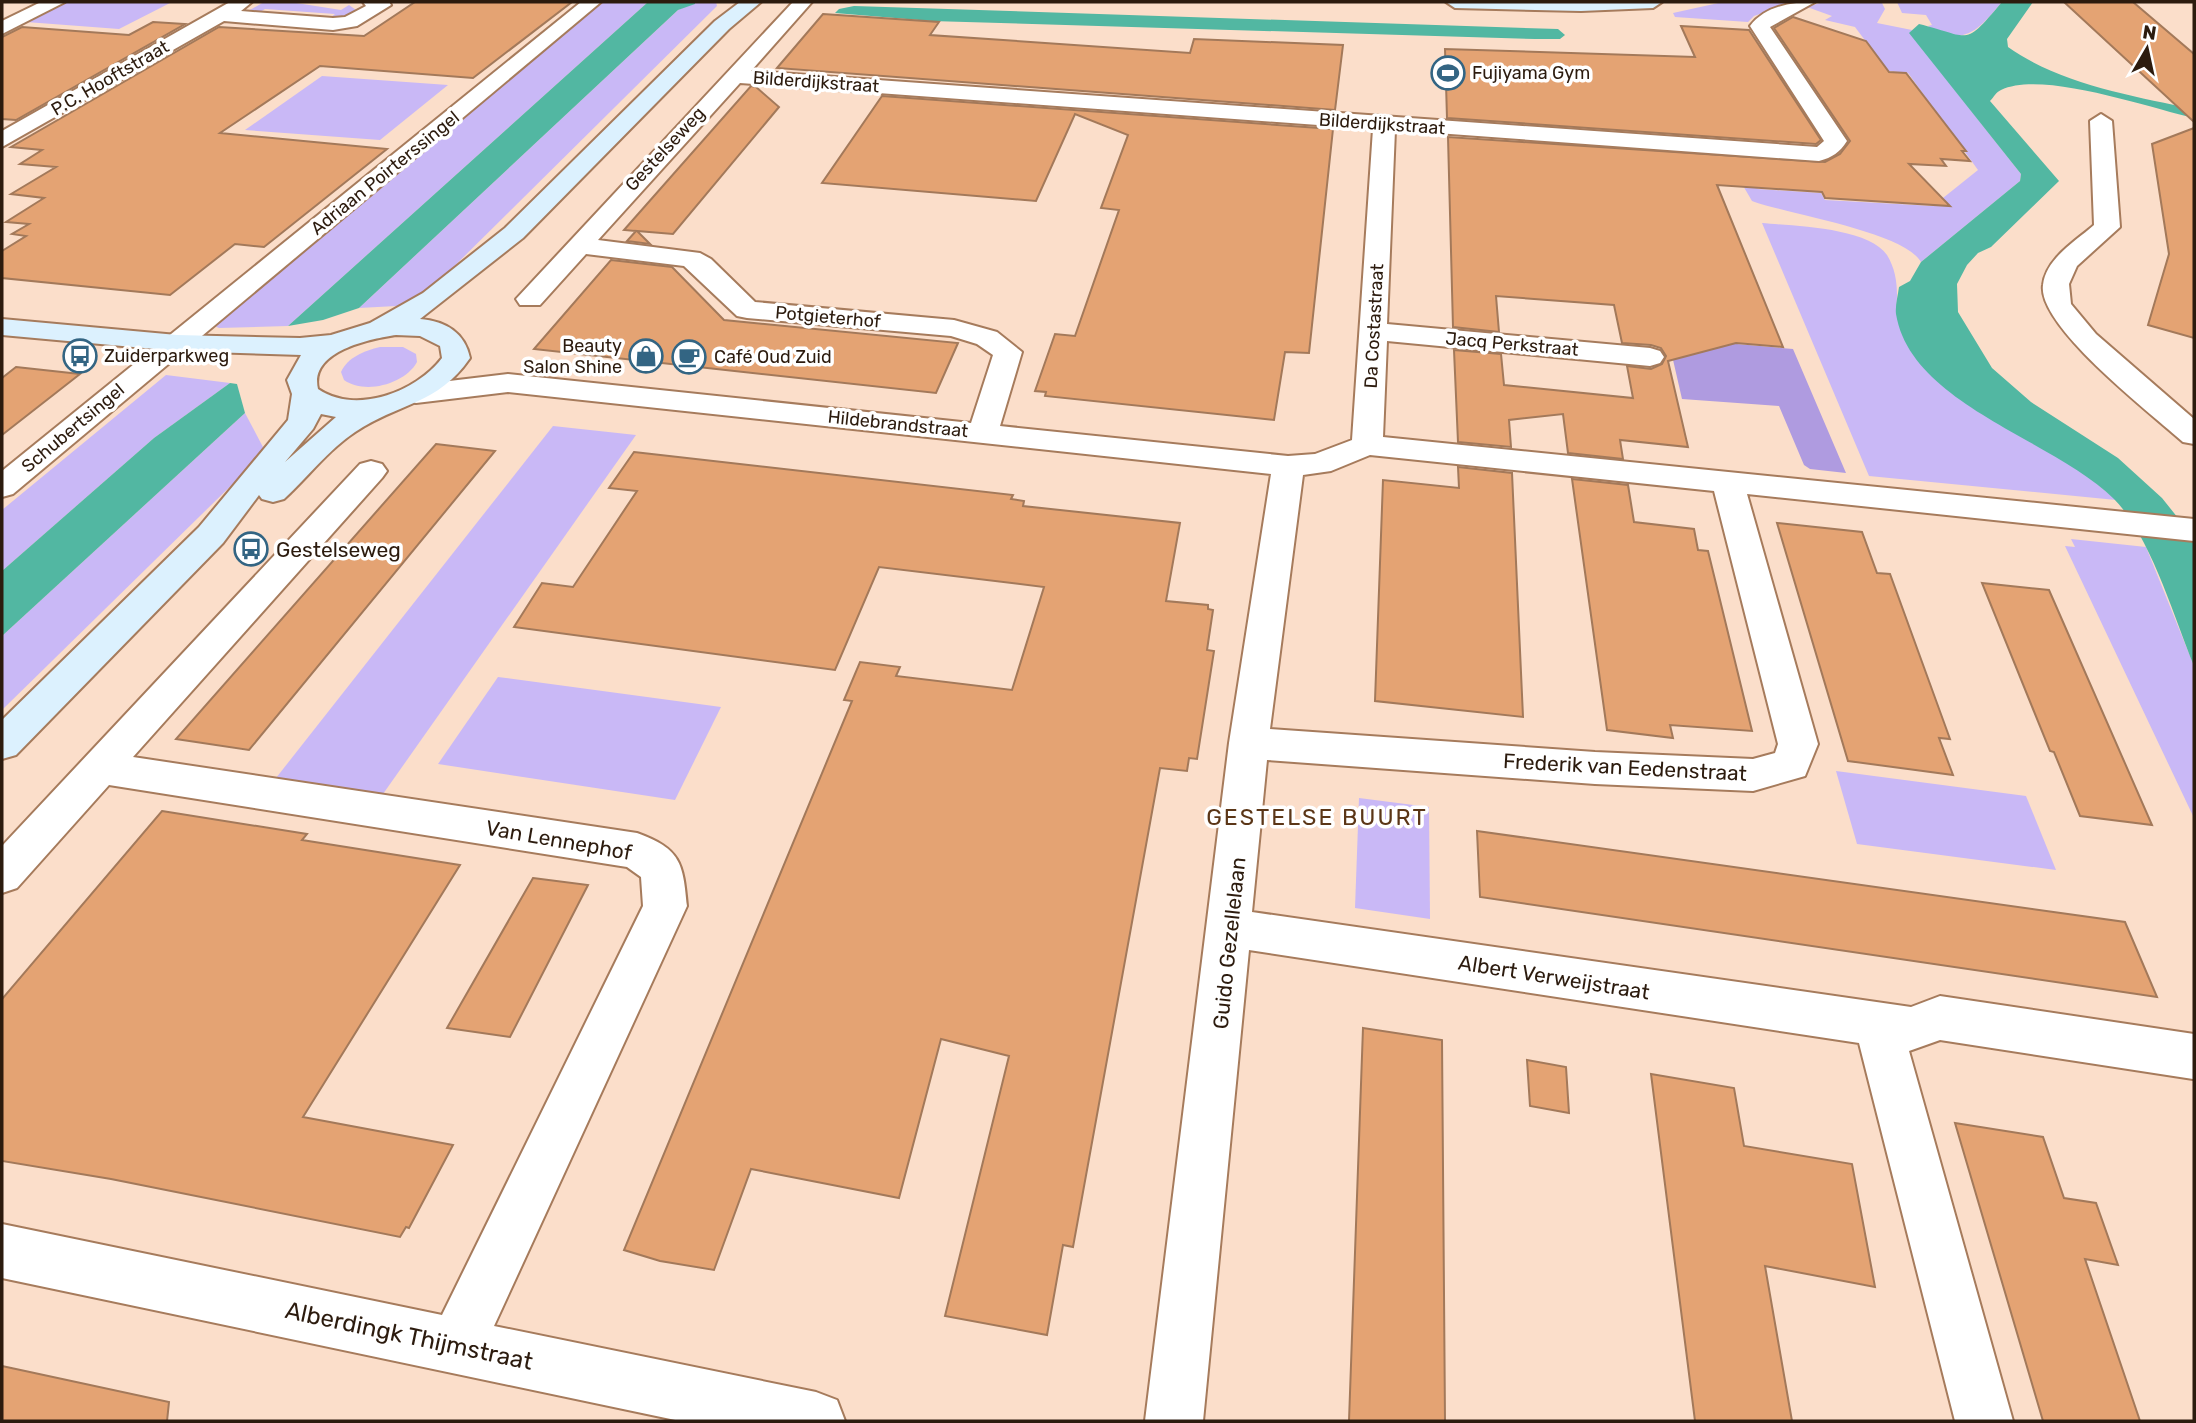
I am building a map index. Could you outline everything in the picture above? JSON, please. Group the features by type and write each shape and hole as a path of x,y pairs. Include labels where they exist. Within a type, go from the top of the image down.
{"main road":[{"path":"722,25 729,2"},
{"path":"2,327 177,343 300,347 339,342 380,329 416,312 482,255 514,233 722,25 752,2"},
{"path":"1455,2 1581,5 1653,2"},
{"path":"177,343 282,364 315,401 341,408 376,406 416,394 443,376 451,347 446,325 450,315 500,256 514,233"},
{"path":"380,329 411,327 451,347"},
{"path":"2,744 211,535 233,504 302,423 306,414 304,387 313,359 339,342"},
{"path":"211,535 258,506 341,428 376,406"}],"street":[{"path":"2,28 11,19 56,2"},
{"name":"P.C. Hooftstraat","path":"2,140 243,2"},
{"path":"219,15 333,24 350,22 382,5 372,2"},
{"name":"Adriaan Poirterssingel","path":"177,343 593,2"},
{"name":"Gestelseweg","path":"530,299 803,2"},
{"name":"Bilderdijkstraat","path":"733,76 1819,154 1828,151 1836,141 1760,26 1806,2"},
{"path":"2101,121 2107,227 2065,263 2056,284 2058,306 2086,340 2194,435"},
{"name":"Da Costastraat","path":"1367,445 1384,124"},
{"name":"Potgieterhof","path":"578,245 691,259 702,265 747,310 954,328 988,338 1008,352 983,433"},
{"name":"Jacq Perkstraat","path":"1374,331 1650,357"},
{"name":"Schubertsingel","path":"2,487 177,343"},
{"name":"Hildebrandstraat","path":"451,347 468,367 500,374 508,383"},
{"name":"Hildebrandstraat","path":"416,394 446,389 484,389 508,383 1288,466"},
{"path":"1288,466 1320,464 1367,445 2194,530"},
{"name":"Guido Gezellelaan","path":"1174,1421 1231,928 1249,743 1288,466"},
{"path":"2,875 371,471"},
{"name":"Frederik van Eedenstraat","path":"1249,743 1595,768 1753,775 1791,765 1798,744 1728,483"},
{"name":"Van Lennephof","path":"100,768 637,850 662,868 665,906 456,1346"},
{"name":"Albert Verweijstraat","path":"1231,928 1911,1030 1940,1018 2193,1056"},
{"path":"1878,1025 1984,1421"},
{"name":"Alberdingk Thijmstraat","path":"2,1251 816,1421"}],"shaded area":[{"path":"67,2 172,2 119,29 26,22"},
{"path":"264,2 290,2 341,10 349,5 356,10 346,17 327,20 335,14 265,9 255,15 243,14"},
{"path":"602,2 648,2 288,326 219,328 212,325"},
{"path":"695,2 716,2 717,6 415,305 359,308 678,10"},
{"path":"1723,2 1794,2 1754,16 1748,22 1675,17 1673,13"},
{"path":"1823,2 1882,3 1885,9 1877,23 1912,30 1910,33 2021,174 2020,181 1921,262 1910,251 1869,233 1752,201 1724,153 1739,154 1758,189 1821,193 1825,200 1933,206 1978,170 1908,73 1888,71 1855,27 1825,20 1832,16 1807,7"},
{"path":"1897,2 2002,2 1978,27 1962,35 1952,35 1928,26 1932,25 1926,15 1902,13"},
{"path":"322,76 448,85 380,140 245,130"},
{"path":"1762,223 1847,233 1877,246 1887,255 1895,276 1896,313 1975,409 2083,472 2116,500 1869,476"},
{"path":"1668,338 1793,349 1846,473 1810,469 1804,465 1779,406 1682,399"},
{"path":"380,347 403,347 416,354 417,362 403,376 384,385 363,387 344,380 341,372 348,362 362,353"},
{"path":"166,375 230,383 154,438 2,571 2,510"},
{"path":"245,413 264,449 249,468 2,710 2,636"},
{"path":"553,426 636,435 383,794 276,778"},
{"path":"2071,539 2146,547 2194,666 2194,818 2065,546 2075,547"},
{"path":"498,677 721,707 675,800 438,764"},
{"path":"1836,771 2026,796 2056,870 1857,844"},
{"path":"1359,798 1429,807 1430,919 1355,908"}],"water":[{"path":"648,2 695,4 678,10 359,308 323,320 288,326"},
{"path":"2002,2 2033,2 2007,39 2008,47 2028,60 2098,87 2194,109 2194,118 2068,87 2019,85 1998,92 1990,101 2059,181 1991,247 1978,253 1967,265 1957,284 1958,312 1992,368 2031,402 2118,458 2162,498 2194,538 2194,666 2150,555 2139,533 2114,499 2088,478 1956,397 1928,373 1907,346 1896,314 1899,287 1910,281 1921,262 2020,181 2021,174 1909,33 1919,24 1958,35 1973,33"},
{"path":"854,6 1558,29 1565,35 1560,39 1535,39 931,21 835,13 839,9"},
{"path":"230,383 237,384 245,413 2,636 2,571 154,438"}],"building":[{"path":"415,2 572,2 473,78 320,66 220,133 387,149 264,247 235,244 170,295 2,278 2,251 26,236 12,234 29,224 6,222 44,198 11,194 56,167 20,164 42,150 11,147 219,27 364,36"},
{"path":"2064,2 2133,2 2194,54 2194,122"},
{"path":"823,14 939,22 930,35 1190,53 1194,39 1343,45 1335,110 777,68"},
{"path":"1793,17 1866,41 1889,72 1906,73 1966,151 1962,151 1970,161 1941,159 1946,166 1909,164 1950,206 1825,198 1822,192 1717,185 1783,347 1736,343 1668,361 1688,447 1620,440 1623,459 1568,453 1563,414 1509,420 1511,447 1458,442 1454,350 1501,354 1504,385 1633,398 1627,366 1651,369 1662,364 1666,356 1661,348 1651,345 1622,343 1614,305 1496,296 1499,332 1453,327 1448,137 1825,162 1840,154 1850,141 1774,28"},
{"path":"153,22 185,24 16,120 2,119 2,37 22,27 129,35"},
{"path":"1681,26 1749,30 1821,140 1816,144 1447,118 1445,49 1695,57"},
{"path":"751,86 756,87 779,107 673,234 637,231 650,244 627,241 636,231 624,230"},
{"path":"882,96 1333,129 1309,353 1285,352 1274,420 1045,396 1046,392 1035,391 1055,334 1075,336 1119,210 1101,208 1128,135 1075,114 1036,201 822,183"},
{"path":"2194,128 2194,338 2148,325 2169,254 2152,144"},
{"path":"611,260 672,267 724,320 958,343 936,393 534,349"},
{"path":"16,367 80,374 2,435 2,378"},
{"path":"436,444 495,451 249,750 176,739"},
{"path":"634,452 1013,495 1011,499 1024,501 1023,506 1180,523 1166,601 1208,605 1208,609 1213,610 1207,650 1214,651 1197,759 1189,758 1187,771 1160,768 1073,1247 1063,1245 1047,1335 945,1316 1009,1056 941,1039 899,1198 751,1169 714,1270 660,1261 624,1250 852,701 844,700 860,662 900,667 896,676 1012,690 1044,587 879,567 835,670 514,627 542,583 573,587 637,491 609,488"},
{"path":"1458,467 1512,473 1523,717 1375,701 1383,480 1459,488"},
{"path":"1572,479 1628,485 1634,522 1694,529 1698,550 1708,551 1752,731 1670,725 1673,738 1607,730"},
{"path":"1777,523 1862,532 1877,573 1890,574 1950,739 1939,738 1953,775 1848,761"},
{"path":"1982,583 2049,590 2152,825 2080,816 2054,752 2050,751"},
{"path":"162,811 307,834 302,840 460,865 303,1117 453,1145 409,1228 406,1227 400,1237 111,1179 2,1161 2,999"},
{"path":"1477,831 2125,922 2157,997 1480,897"},
{"path":"533,878 588,885 510,1037 447,1028"},
{"path":"1363,1028 1442,1040 1445,1421 1349,1421"},
{"path":"1527,1060 1566,1067 1569,1113 1530,1106"},
{"path":"1651,1074 1734,1088 1744,1146 1852,1164 1875,1287 1765,1266 1792,1421 1695,1421"},
{"path":"1955,1123 2043,1137 2064,1198 2096,1203 2118,1265 2085,1259 2140,1421 2043,1421"},
{"path":"2,1366 169,1402 167,1421 2,1421"}],"place":[{"name":"Fujiyama Gym","path":"1448,73"},
{"name":"Zuiderparkweg","path":"80,356"},
{"name":"Beauty Salon Shine","path":"646,356"},
{"name":"Café Oud Zuid","path":"689,357"},
{"name":"Gestelseweg","path":"251,549"}],"district":[{"name":"GESTELSE BUURT","path":"1317,817"}]}
